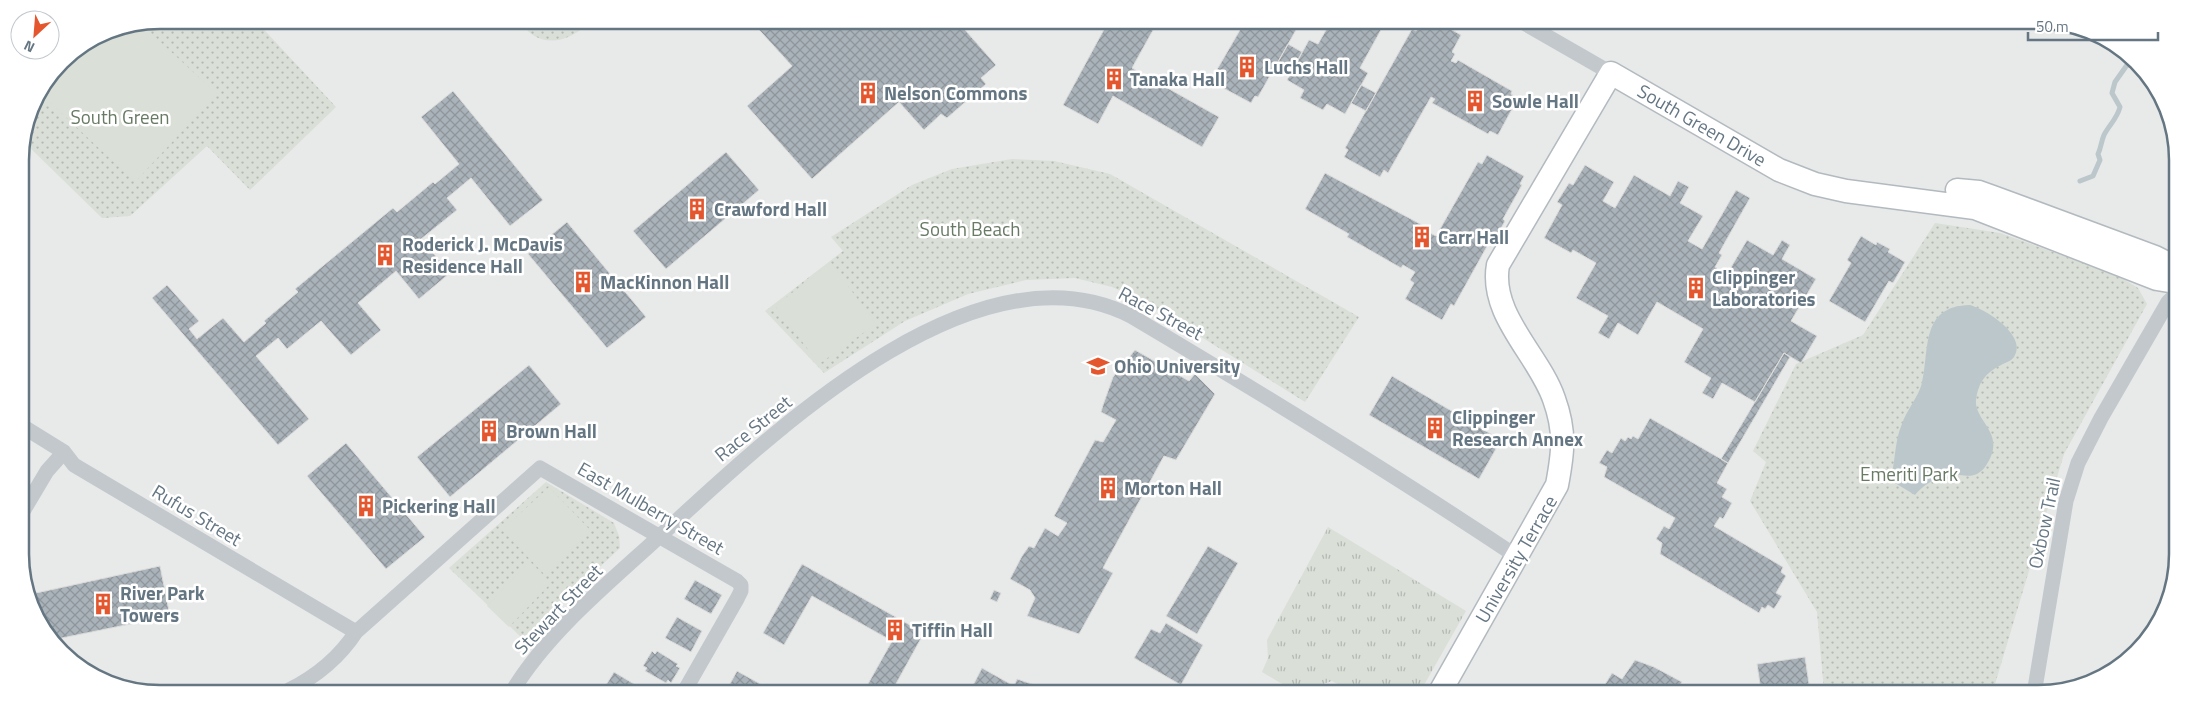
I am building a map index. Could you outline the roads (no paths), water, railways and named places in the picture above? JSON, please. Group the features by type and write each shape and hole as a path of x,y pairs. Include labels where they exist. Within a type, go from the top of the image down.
{"street":[{"name":"South Green Drive","path":"1533,29 1780,170 1815,184 1869,195 1892,196 1975,208 2157,279 2169,281"},
{"name":"University Terrace","path":"1444,685 1557,485 1564,450 1561,424 1554,398 1502,306 1497,287 1498,265 1611,73"},
{"name":"South Green Drive","path":"1892,196 1925,189 1979,192 2154,257 2169,266"},
{"name":"Race Street","path":"636,558 738,465 786,425 852,375 897,346 972,312 1024,300 1053,297 1090,300 1131,316 1346,445 1516,556"},
{"name":"Oxbow Trail","path":"2035,685 2066,500 2078,464 2101,418 2164,308 2169,303"},
{"name":"Rufus Street","path":"29,430 64,452 74,465 356,632"},
{"path":"29,501 47,471 64,452"},
{"name":"East Mulberry Street","path":"356,632 540,468 741,585 741,591 737,599 688,685"},
{"name":"Stewart Street","path":"516,685 524,671 557,634 636,558"},
{"path":"299,685 336,660 356,632"}],"waterway":[{"path":"2080,181 2093,176 2100,160 2098,154 2104,135 2120,107 2112,93 2115,82 2127,65 2129,65"}],"place":[{"name":"Luchs Hall","path":"1247,67"},
{"name":"Tanaka Hall","path":"1114,79"},
{"name":"Nelson Commons","path":"868,93"},
{"name":"Sowle Hall","path":"1475,101"},
{"name":"Crawford Hall","path":"697,209"},
{"name":"Carr Hall","path":"1422,237"},
{"name":"Roderick J. McDavis Residence Hall","path":"385,255"},
{"name":"MacKinnon Hall","path":"583,282"},
{"name":"Clippinger Laboratories","path":"1696,288"},
{"name":"Ohio University","path":"1098,366"},
{"name":"Clippinger Research Annex","path":"1435,428"},
{"name":"Brown Hall","path":"489,431"},
{"name":"Morton Hall","path":"1108,488"},
{"name":"Pickering Hall","path":"366,506"},
{"name":"River Park Towers","path":"103,604"},
{"name":"Tiffin Hall","path":"895,630"}],"park label":[{"name":"South Green","path":"120,117"},
{"name":"South Beach","path":"970,229"},
{"name":"Emeriti Park","path":"1909,474"}]}
